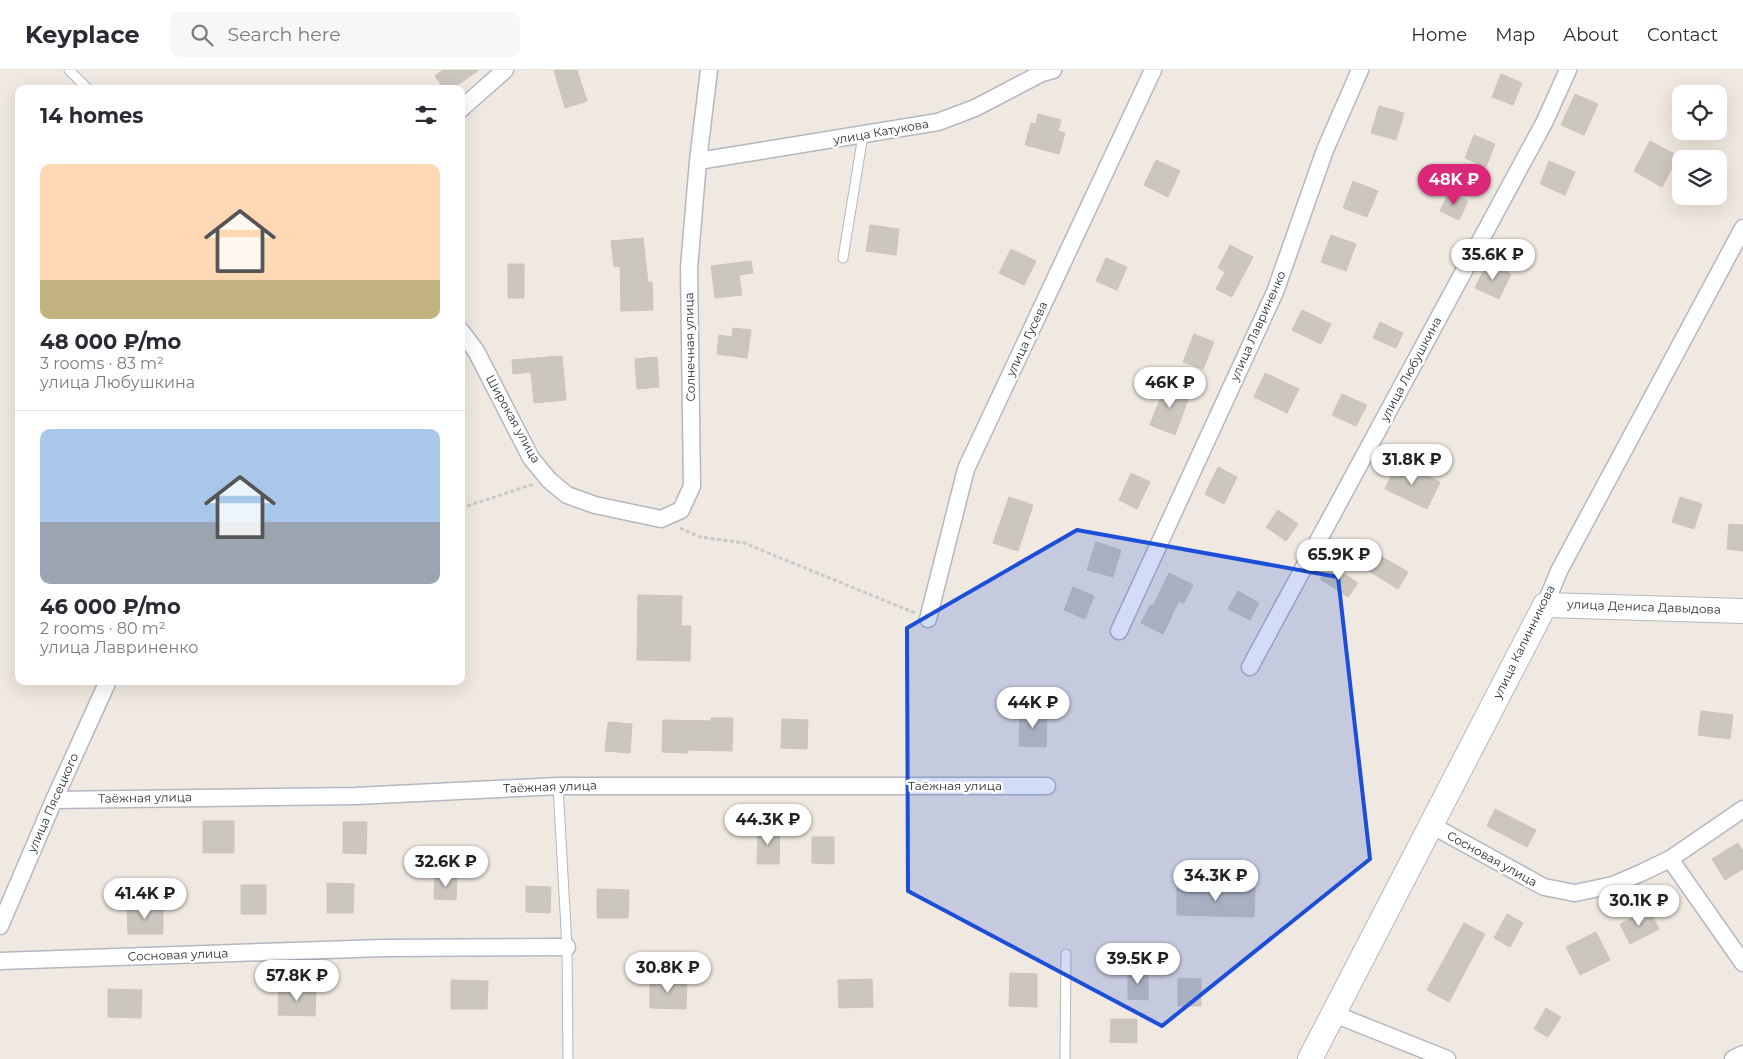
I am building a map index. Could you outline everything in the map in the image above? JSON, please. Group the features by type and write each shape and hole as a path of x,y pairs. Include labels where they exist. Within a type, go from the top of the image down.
{"main road":[{"name":"улица Дениса Давыдова","path":"1545,605 1743,610"},
{"name":"улица Калинникова","path":"1310,1059 1545,605"}],"street":[{"path":"465,105 505,70"},
{"name":"Солнечная улица","path":"661,519 681,510 692,486 689,268 698,161 709,70"},
{"name":"улица Катукова","path":"698,161 938,122 975,108 1042,73 1053,70"},
{"name":"улица Гусева","path":"928,619 966,469 1153,70"},
{"name":"улица Лавриненко","path":"1119,632 1275,292 1325,150 1360,70"},
{"name":"улица Любушкина","path":"1250,667 1541,130 1568,70"},
{"name":"улица Калинникова","path":"1545,605 1559,571 1741,236"},
{"name":"Широкая улица","path":"465,336 476,351 531,458 549,480 568,496 595,505 661,519"},
{"name":"улица Пясецкого","path":"0,926 106,685"},
{"name":"Таёжная улица","path":"54,800 356,796 558,786 1047,786"},
{"name":"Сосновая улица","path":"1430,825 1544,886 1576,893 1613,885 1670,859 1743,809"},
{"path":"1670,859 1743,963"},
{"name":"Сосновая улица","path":"0,961 382,948 567,948"},
{"path":"1334,1014 1448,1059"},
{"path":"1733,1059 1743,1054"}],"lane":[{"path":"69,70 84,85"},
{"path":"843,258 863,135"},
{"path":"558,786 567,948 568,1059"},
{"path":"1065,1059 1066,954"}],"path":[{"path":"465,507 549,480"},
{"path":"661,519 700,537 744,543 928,619"}],"highlighted area":[{"path":"1077,530 1338,577 1370,859 1162,1026 908,891 907,628"}],"building":[{"path":"443,70 479,70 458,85 441,85 435,76"},
{"path":"554,70 577,70 587,101 565,108"},
{"path":"1501,74 1522,83 1513,105 1492,97"},
{"path":"1575,94 1598,104 1584,135 1561,125"},
{"path":"1379,106 1404,113 1396,140 1371,133"},
{"path":"1038,114 1061,120 1058,131 1065,133 1059,154 1025,145 1031,123 1036,124"},
{"path":"1474,135 1495,144 1486,167 1465,158"},
{"path":"1650,141 1672,153 1672,168 1662,187 1634,171"},
{"path":"1156,160 1180,171 1168,197 1144,185"},
{"path":"1549,161 1575,172 1565,195 1540,184"},
{"path":"1353,181 1378,191 1367,217 1343,208"},
{"path":"1449,192 1468,201 1459,220 1440,211"},
{"path":"870,225 899,229 896,255 866,251"},
{"path":"1331,235 1356,244 1346,271 1321,262"},
{"path":"643,238 648,282 652,282 653,310 621,311 620,266 614,267 611,241"},
{"path":"1230,245 1253,257 1232,297 1216,289 1225,272 1218,268"},
{"path":"1011,249 1036,261 1024,285 999,273"},
{"path":"1106,258 1127,267 1117,290 1096,281"},
{"path":"751,261 753,273 739,275 742,295 715,298 711,266"},
{"path":"1487,263 1511,274 1499,299 1475,288"},
{"path":"508,264 524,264 524,298 508,298"},
{"path":"1302,310 1331,324 1321,344 1292,330"},
{"path":"1380,322 1403,333 1396,348 1373,338"},
{"path":"733,328 751,330 747,358 717,354 719,335 732,337"},
{"path":"1194,334 1214,342 1203,369 1183,362"},
{"path":"562,356 566,400 534,403 531,372 513,374 512,360"},
{"path":"657,357 659,387 637,389 635,359"},
{"path":"1265,373 1299,389 1287,413 1254,397"},
{"path":"1167,381 1184,388 1181,397 1188,400 1175,435 1150,425"},
{"path":"1342,394 1367,405 1356,426 1332,415"},
{"path":"1398,462 1440,482 1427,509 1385,489"},
{"path":"1218,467 1237,477 1224,504 1205,494"},
{"path":"1131,473 1150,482 1137,509 1119,500"},
{"path":"1009,497 1033,505 1018,551 993,543"},
{"path":"1680,497 1702,504 1694,529 1672,522"},
{"path":"1278,510 1298,524 1286,541 1266,527"},
{"path":"1729,524 1743,525 1743,551 1727,549"},
{"path":"1096,542 1121,550 1113,577 1087,570"},
{"path":"1374,552 1408,572 1398,589 1364,568"},
{"path":"1330,564 1358,583 1348,597 1320,579"},
{"path":"1169,573 1193,585 1184,603 1179,601 1163,634 1141,623 1150,605 1153,606"},
{"path":"1073,587 1094,596 1085,619 1064,610"},
{"path":"1238,591 1259,603 1250,620 1228,609"},
{"path":"638,595 682,596 681,626 691,626 690,661 637,660"},
{"path":"1020,711 1047,712 1046,747 1019,746"},
{"path":"1701,711 1733,715 1730,739 1698,735"},
{"path":"711,718 733,718 732,751 688,750 688,753 662,752 663,720 711,721"},
{"path":"782,719 808,720 807,749 781,748"},
{"path":"608,722 632,724 630,753 605,751"},
{"path":"1495,809 1536,830 1527,847 1487,826"},
{"path":"203,821 234,821 234,853 203,853"},
{"path":"343,822 367,822 366,854 343,853"},
{"path":"758,827 780,828 779,864 757,864"},
{"path":"812,837 834,837 834,864 812,863"},
{"path":"1738,843 1743,851 1743,869 1725,880 1712,859"},
{"path":"435,877 457,878 456,900 434,899"},
{"path":"327,883 354,884 353,913 327,913"},
{"path":"241,885 266,885 266,914 241,914"},
{"path":"526,886 551,887 550,913 526,912"},
{"path":"1177,887 1255,888 1254,917 1177,915"},
{"path":"597,889 629,890 628,918 597,918"},
{"path":"127,907 163,907 163,934 128,934"},
{"path":"1649,910 1659,929 1630,944 1620,924"},
{"path":"1507,914 1523,923 1510,947 1494,938"},
{"path":"1464,923 1485,934 1449,1002 1427,990"},
{"path":"1596,932 1610,960 1580,975 1566,947"},
{"path":"1128,970 1148,970 1148,1000 1128,999"},
{"path":"1010,973 1037,974 1037,1007 1009,1006"},
{"path":"1178,978 1201,979 1201,1006 1178,1006"},
{"path":"872,979 873,1007 839,1008 838,980"},
{"path":"451,980 488,981 487,1009 451,1009"},
{"path":"650,980 687,980 686,1009 650,1008"},
{"path":"279,987 316,988 315,1016 278,1015"},
{"path":"108,989 142,990 141,1018 108,1017"},
{"path":"1546,1008 1561,1017 1548,1037 1534,1029"},
{"path":"1111,1019 1137,1019 1137,1043 1110,1042"}]}
